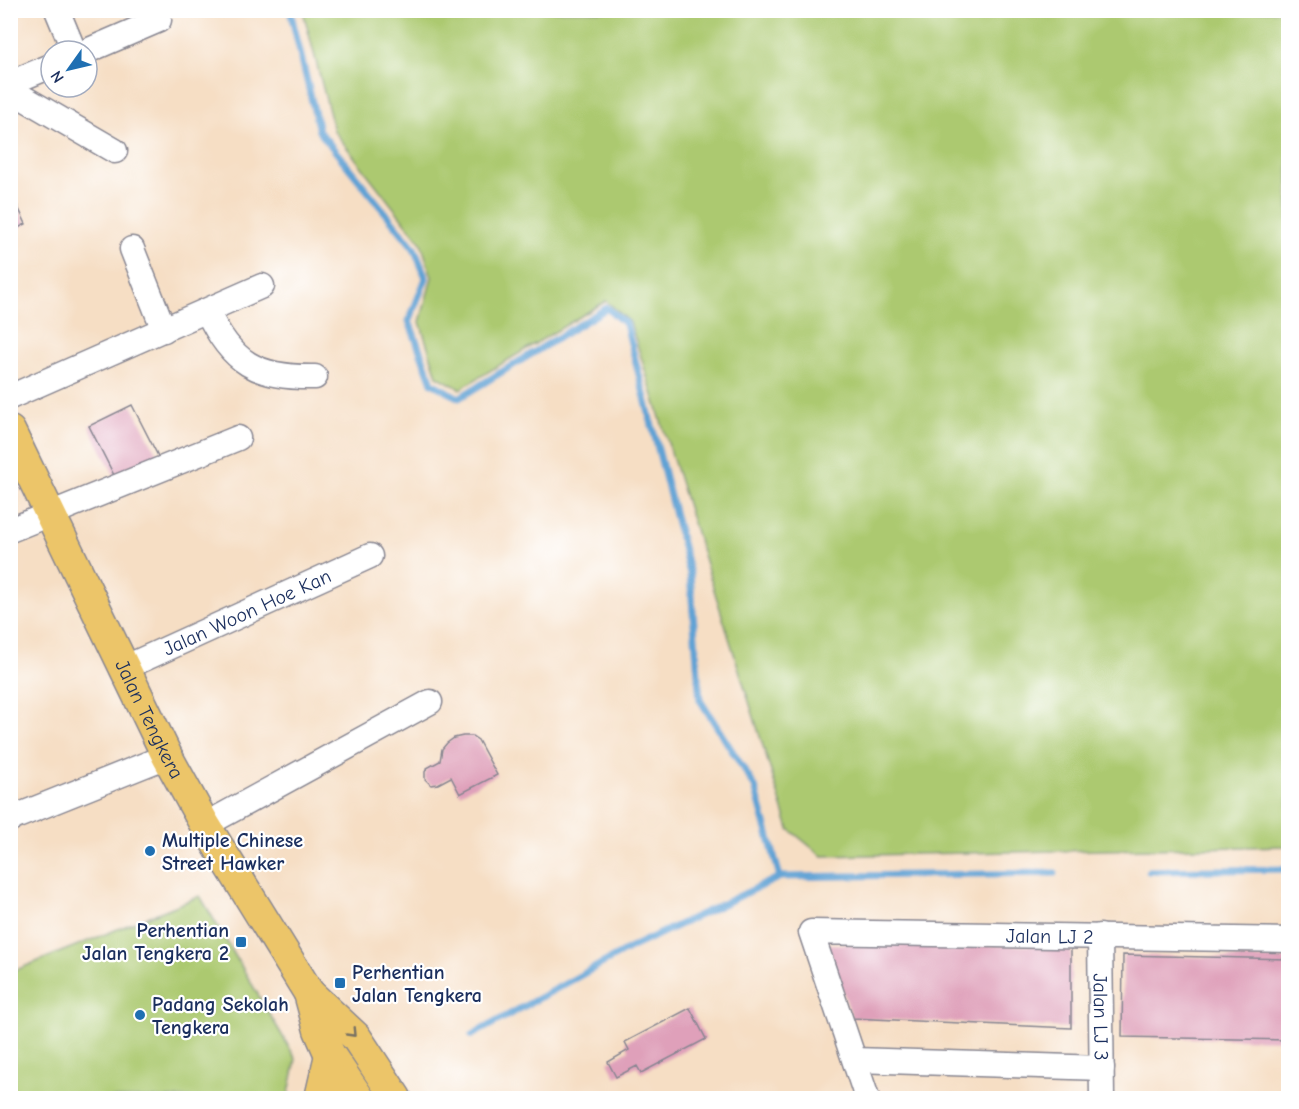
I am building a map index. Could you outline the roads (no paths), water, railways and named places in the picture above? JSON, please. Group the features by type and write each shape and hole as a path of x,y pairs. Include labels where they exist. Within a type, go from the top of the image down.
{"main road":[{"name":"Jalan Tengkera","path":"10,431 123,668 205,825 309,993 356,1037 396,1098"},
{"name":"Jalan Tengkera","path":"309,993 319,1030 330,1055 359,1098"},
{"path":"320,1098 330,1055"}],"street":[{"path":"57,10 69,39"},
{"path":"99,46 159,20"},
{"path":"10,83 39,71"},
{"path":"10,90 115,151"},
{"path":"132,249 164,330"},
{"path":"10,397 262,286"},
{"path":"207,310 226,345 244,361 273,374 290,377 315,376"},
{"path":"10,530 238,438"},
{"name":"Jalan Woon Hoe Kan","path":"123,668 370,556"},
{"path":"205,825 430,702"},
{"path":"10,819 167,756"},
{"name":"Jalan LJ 2","path":"855,1060 811,932 1288,940"},
{"name":"Jalan LJ 3","path":"1100,936 1102,1098"},
{"path":"867,1098 855,1060 1102,1068"}],"waterway":[{"path":"290,10 319,131 414,248 426,278 409,321 432,383 459,398 607,308 626,324 690,574 700,700 755,787 780,877"},
{"path":"1149,871 1288,869"},
{"path":"472,1035 634,946 780,877 1055,873"}],"place":[{"name":"Multiple Chinese Street Hawker","path":"150,851"},
{"name":"Perhentian Jalan Tengkera 2","path":"241,942"},
{"name":"Perhentian Jalan Tengkera","path":"340,983"},
{"name":"Padang Sekolah Tengkera","path":"140,1015"}]}
